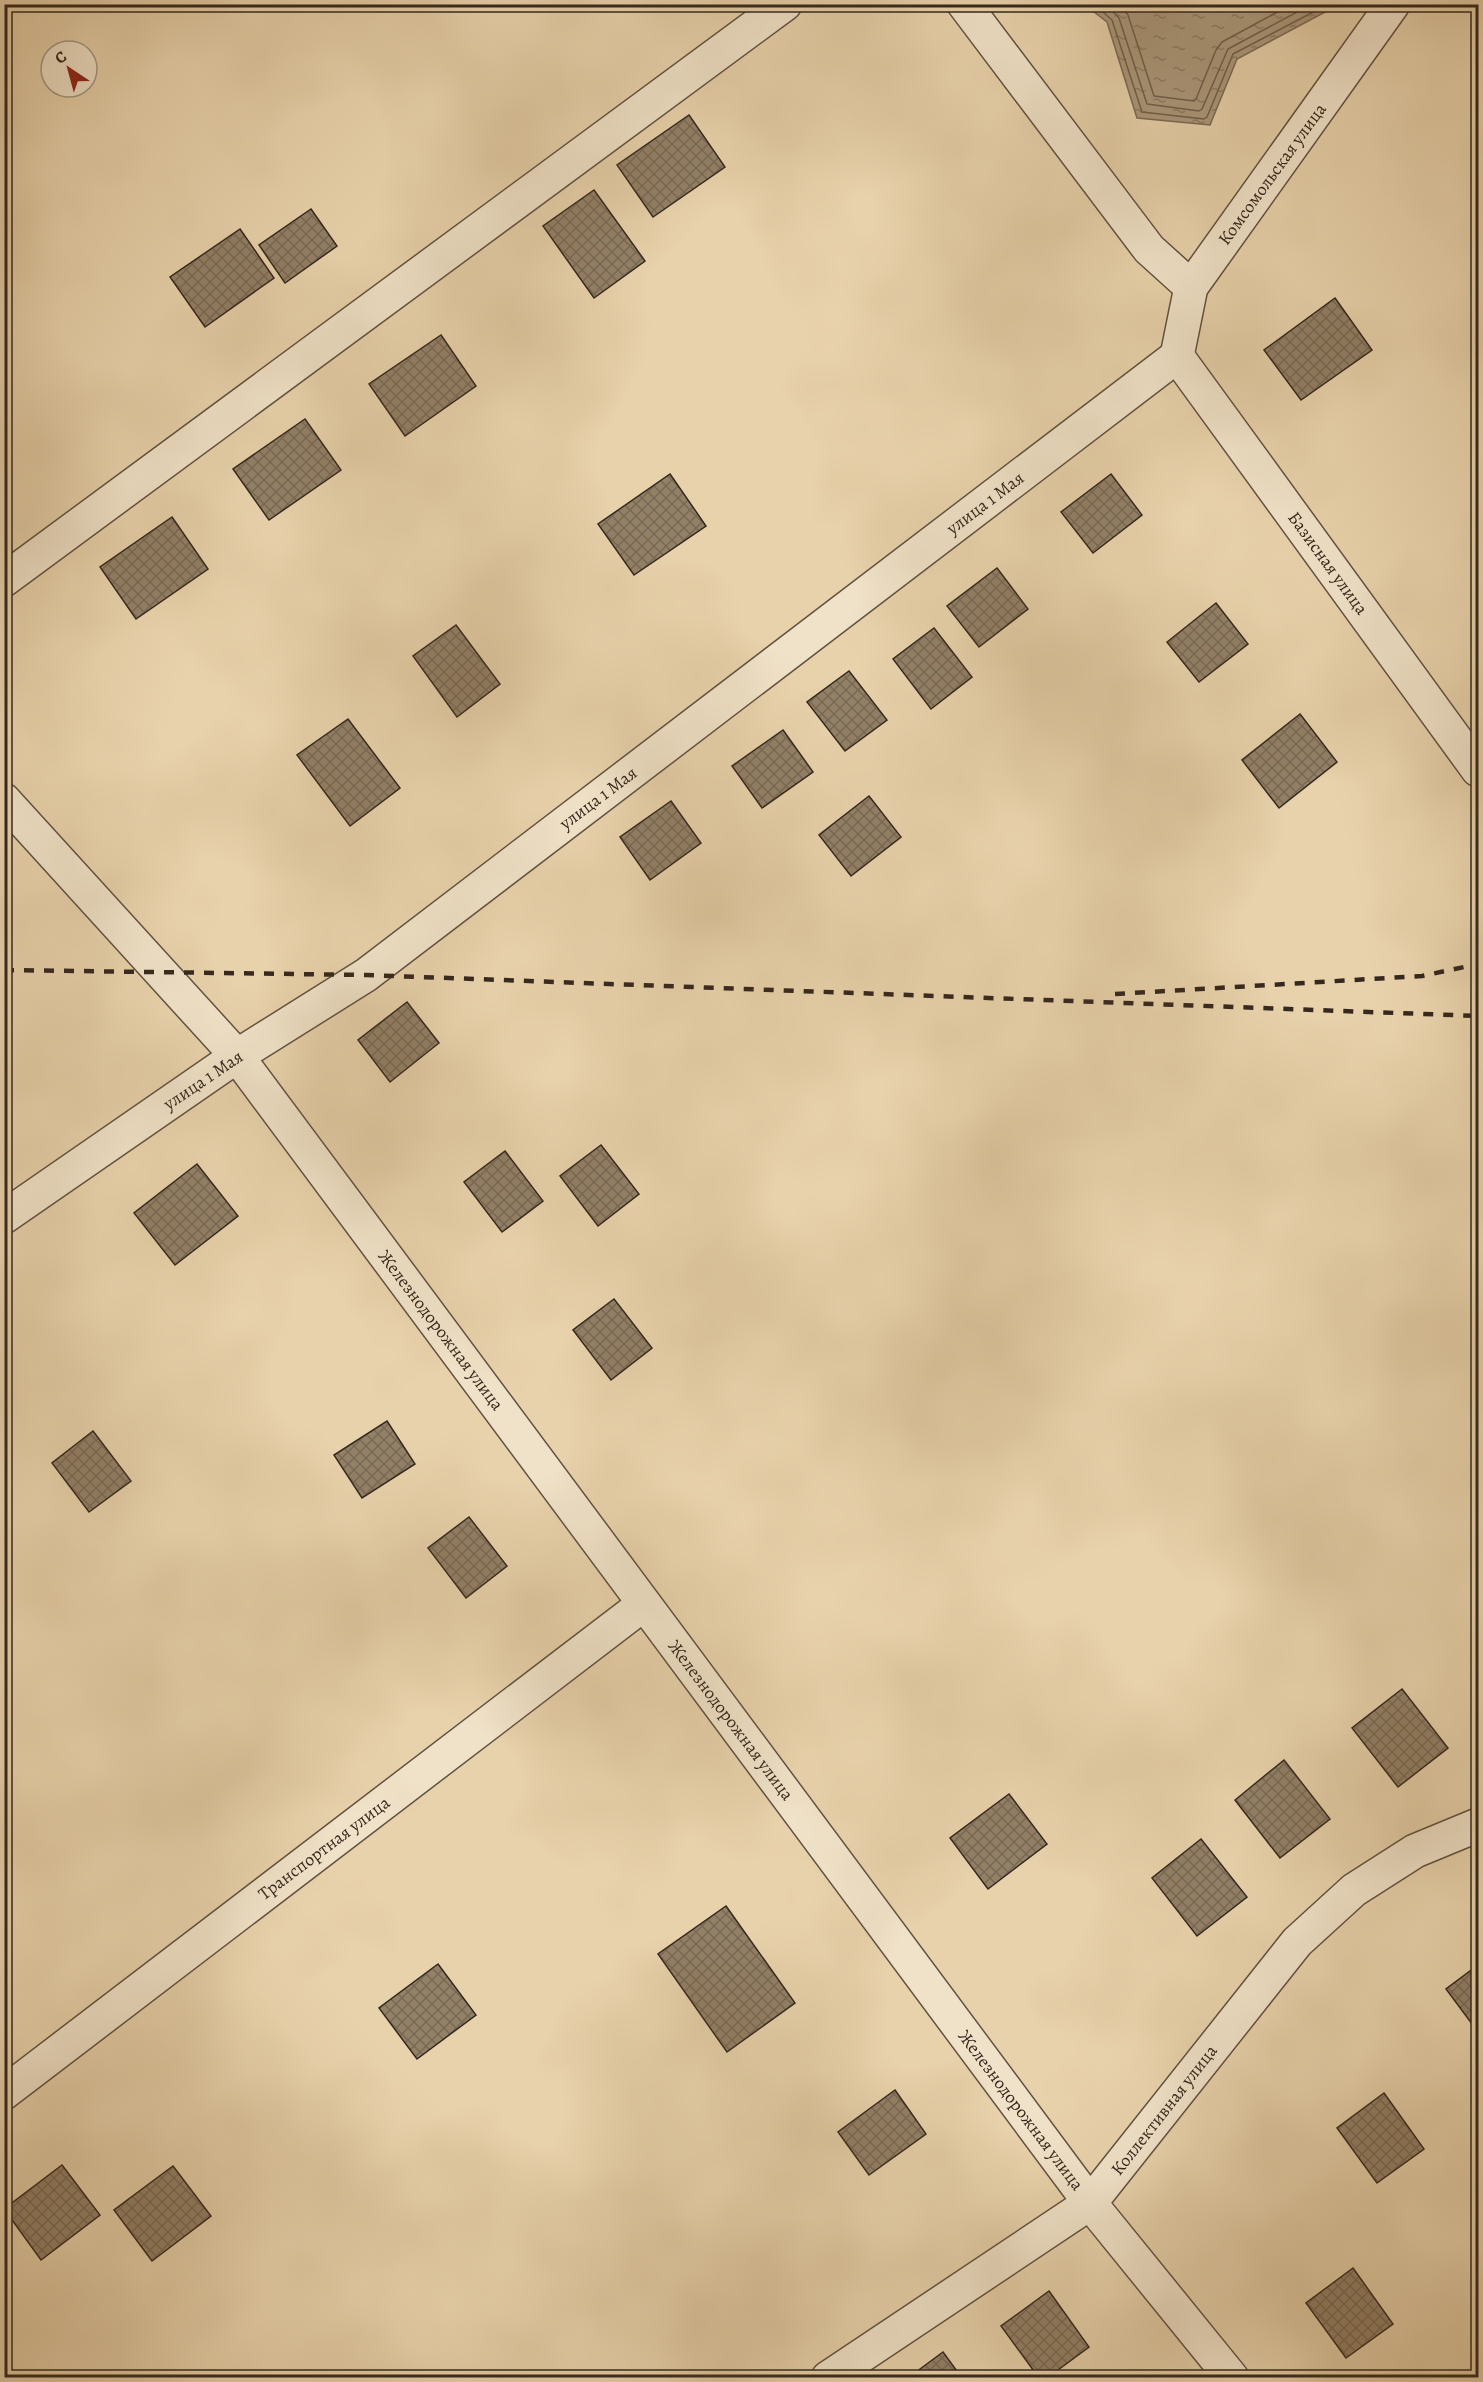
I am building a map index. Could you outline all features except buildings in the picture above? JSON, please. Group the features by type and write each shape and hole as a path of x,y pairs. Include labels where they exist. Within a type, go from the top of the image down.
{"street":[{"path":"4,580 785,4"},
{"path":"964,4 1149,249 1191,287"},
{"name":"Комсомольская улица","path":"1177,356 1191,287 1393,4"},
{"name":"Базисная улица","path":"1177,356 1479,770"},
{"name":"улица 1 Мая","path":"4,1218 237,1056 366,975 1177,356"},
{"name":"Железнодорожная улица","path":"4,800 237,1056 1090,2203 1232,2378"},
{"name":"Транспортная улица","path":"4,2092 644,1604"},
{"name":"Коллективная улица","path":"828,2378 1090,2203 1297,1942 1363,1885 1415,1851 1479,1825"}],"water":[{"path":"1085,5 1328,5 1327,11 1237,59 1210,125 1137,118 1107,22"}],"railway":[{"path":"1115,994 1422,976 1478,964"},
{"path":"4,970 366,975 1478,1016"}]}
